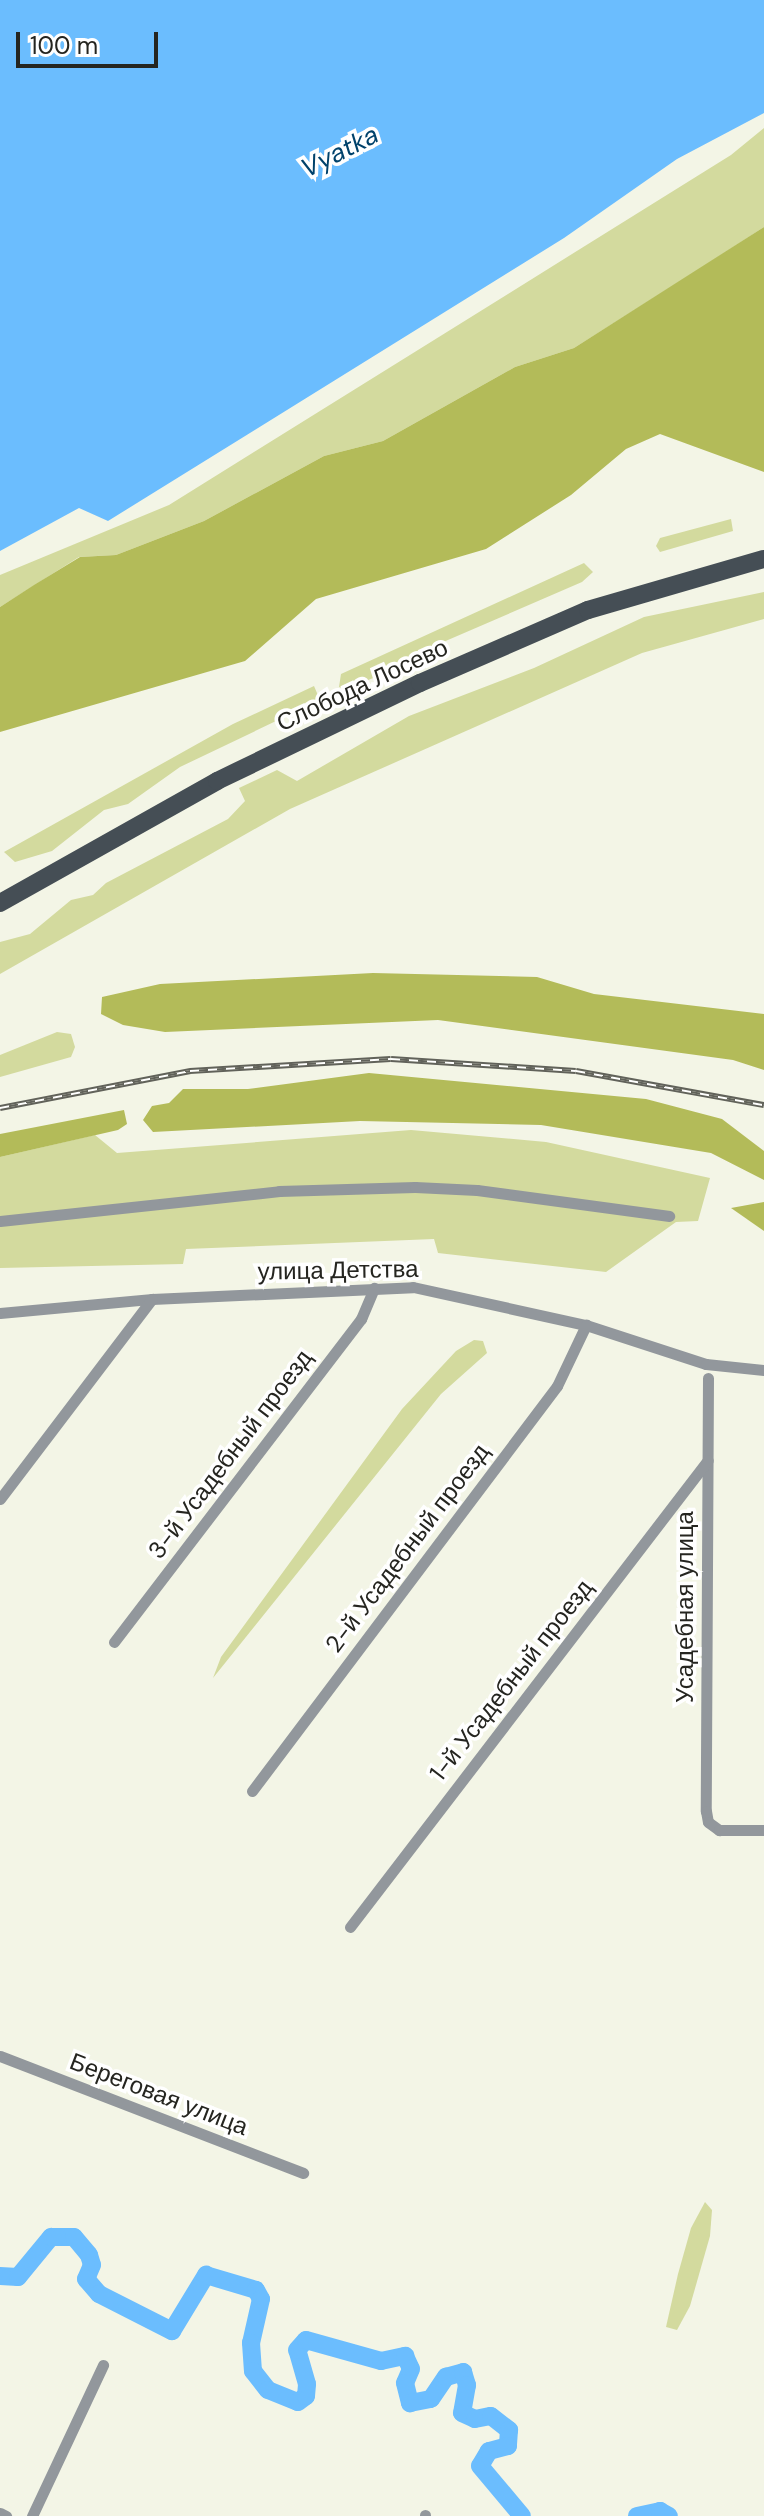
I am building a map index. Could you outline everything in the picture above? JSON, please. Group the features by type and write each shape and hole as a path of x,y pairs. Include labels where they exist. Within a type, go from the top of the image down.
{"main road":[{"name":"Слобода Лосево","path":"0,903 217,781 420,683 588,610 764,559"}],"street":[{"path":"0,1221 264,1192 415,1187 477,1190 669,1216"},
{"name":"улица Детства","path":"0,1313 152,1299 413,1287 586,1325 706,1364 764,1370"},
{"name":"3-й Усадебный проезд","path":"114,1642 361,1319 374,1288"},
{"path":"0,1499 152,1299"},
{"name":"2-й Усадебный проезд","path":"252,1791 557,1386 586,1325"},
{"name":"Усадебная улица","path":"708,1378 706,1811 708,1822 719,1830 764,1830"},
{"name":"1-й Усадебный проезд","path":"350,1927 708,1460"},
{"name":"Береговая улица","path":"0,2056 303,2173"},
{"path":"32,2516 103,2365"},
{"path":"0,2513 6,2516"}],"green space":[{"path":"764,128 764,227 574,348 515,367 383,441 324,456 204,521 116,555 79,557 0,607 0,575 169,505 731,155"},
{"path":"764,227 764,472 660,434 626,449 571,495 486,549 316,599 245,661 0,732 0,607 80,557 116,555 204,521 324,456 383,441 515,367 574,348"},
{"path":"731,519 733,531 660,552 656,546 660,538"},
{"path":"584,563 593,572 582,582 434,646 430,654 347,689 339,687 341,674"},
{"path":"764,592 764,619 642,653 290,809 0,974 0,942 30,934 71,900 93,895 106,883 228,819 245,801 239,788 277,770 297,781 409,716 534,668 644,617"},
{"path":"314,686 320,700 180,767 128,804 104,810 52,851 15,862 4,852 233,724"},
{"path":"373,973 537,977 594,994 764,1014 764,1070 733,1060 438,1020 165,1032 123,1025 101,1014 102,997 160,984"},
{"path":"57,1032 71,1034 75,1047 71,1057 0,1077 0,1055"},
{"path":"369,1073 646,1099 722,1119 764,1151 764,1180 711,1153 541,1125 360,1121 153,1132 143,1120 152,1106 169,1103 183,1089 248,1089"},
{"path":"124,1110 127,1124 118,1130 0,1157 0,1134"},
{"path":"411,1130 546,1142 710,1178 698,1221 676,1222 606,1272 438,1253 434,1239 186,1249 183,1264 0,1268 0,1157 95,1135 117,1153"},
{"path":"764,1202 764,1231 731,1208"},
{"path":"474,1340 483,1341 487,1353 441,1394 213,1678 221,1657 402,1409 456,1351"},
{"path":"705,2202 712,2210 710,2236 690,2306 677,2330 666,2327 691,2228"}],"water":[{"name":"Vyatka","path":"0,0 764,0 764,113 677,159 564,238 108,521 79,508 0,551"}],"waterway":[{"path":"0,2276 18,2277 51,2237 74,2237 89,2255 92,2265 86,2279 99,2294 172,2331 206,2275 256,2290 261,2299 251,2343 253,2371 268,2390 298,2402 306,2396 307,2384 297,2350 306,2340 381,2361 405,2356 411,2369 405,2383 410,2403 431,2399 446,2377 463,2372 467,2385 462,2413 475,2419 491,2416 509,2430 508,2446 489,2451 480,2466 522,2516"},
{"path":"637,2516 660,2511 669,2516"}],"railway":[{"path":"0,1108 190,1071 391,1059 576,1071 764,1105"}]}
